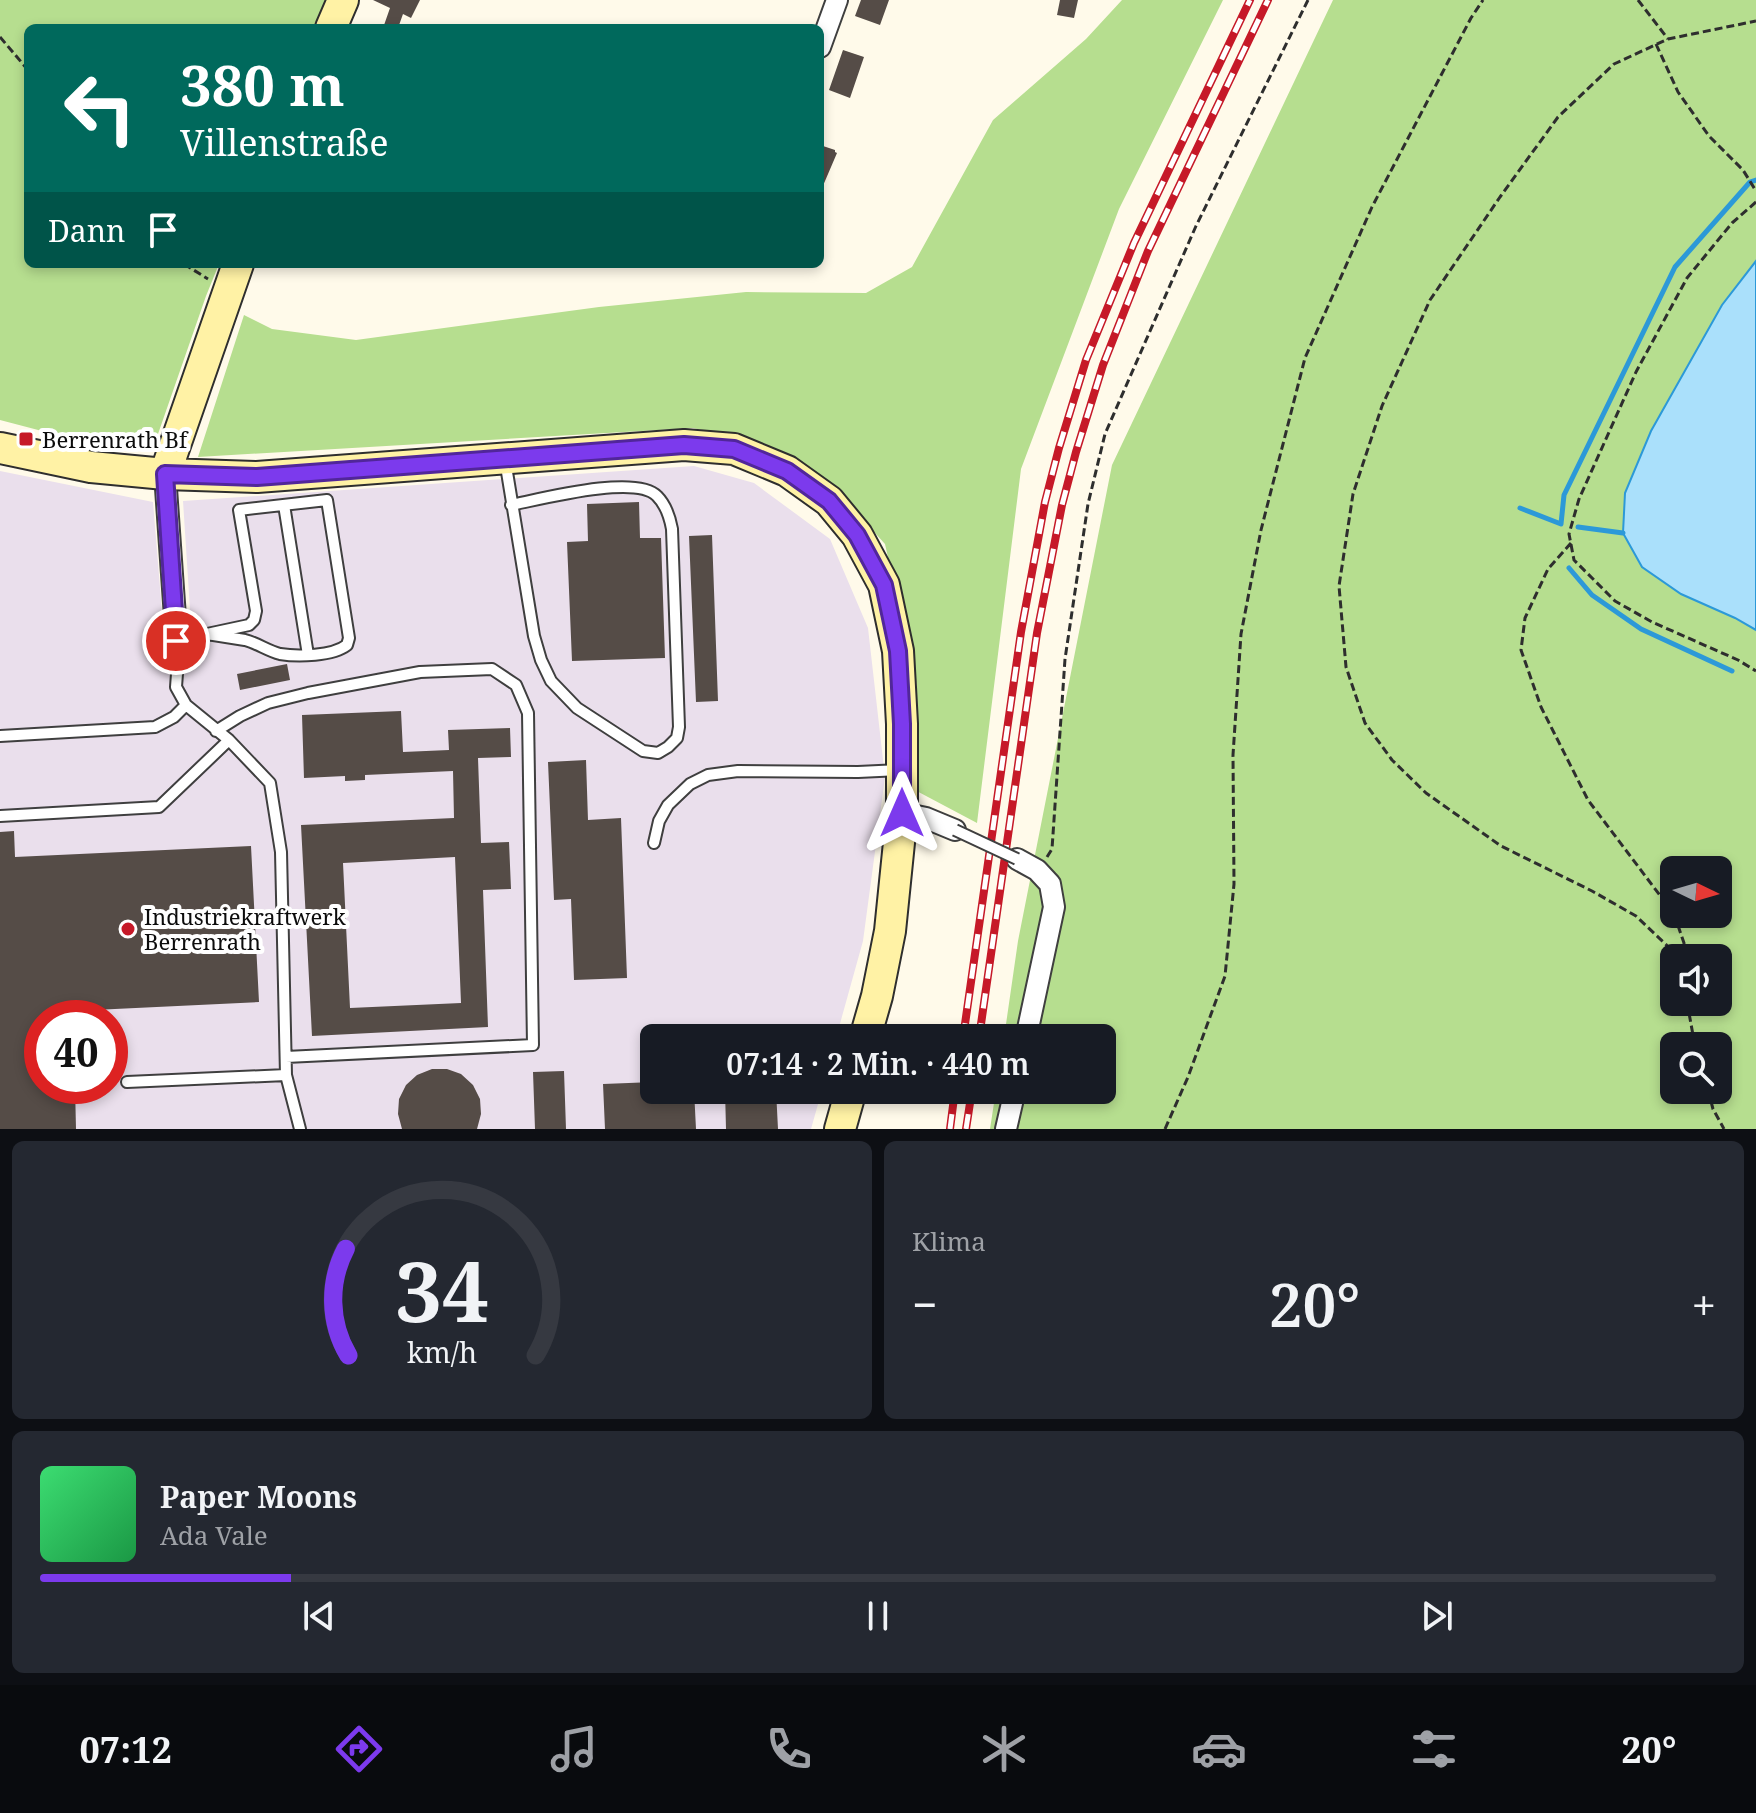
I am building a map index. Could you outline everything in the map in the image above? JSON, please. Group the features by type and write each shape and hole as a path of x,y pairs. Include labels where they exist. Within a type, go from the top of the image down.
{"street":[{"path":"333,24 343,0"},
{"path":"824,36 837,0"},
{"path":"178,660 165,474 234,274"},
{"path":"0,448 91,467 165,474 257,477 684,445 734,449 787,471 829,501 857,535 884,585 898,651 902,813 890,931 869,1024"},
{"path":"902,813 926,818 955,830"},
{"path":"1017,859 1037,870 1050,884 1054,907 1029,1024"},
{"path":"840,1129 847,1104"},
{"path":"1006,1129 1012,1104"}],"lane":[{"path":"504,458 511,505 534,636 551,681 577,708 643,751 658,753 668,747 677,738 679,727 670,516 657,496 636,487 595,489 511,505"},
{"path":"176,631 249,641 278,653 308,655 341,650 347,645 349,638 327,500 239,510 256,611 254,620 249,625 207,634"},
{"path":"284,505 308,655"},
{"path":"178,660 176,687 186,705 229,740 270,783 281,852 286,1075 300,1129"},
{"path":"216,731 268,703 420,672 492,669 516,685 528,713 533,1045 286,1057"},
{"path":"0,736 155,727 174,717 186,705"},
{"path":"0,816 159,807 229,740"},
{"path":"654,843 659,821 668,805 690,784 708,775 738,771 902,770"},
{"path":"955,830 1017,859"},
{"path":"128,1082 286,1075"}],"path":[{"path":"1037,870 1052,849 1065,659 1088,504 1105,434 1196,226 1308,0"},
{"path":"1165,1129 1188,1077 1225,976 1234,884 1233,755 1241,634 1261,530 1305,358 1372,207 1483,0"},
{"path":"1638,0 1668,39"},
{"path":"1667,944 1636,916 1501,846 1426,793 1392,760 1365,723 1346,667 1339,586 1353,494 1382,406 1430,300 1558,117 1614,64 1668,39 1756,21"},
{"path":"0,37 24,65"},
{"path":"1656,44 1678,92 1709,136 1743,170 1756,191"},
{"path":"1756,202 1732,223 1687,278 1636,372 1579,499 1569,534 1574,560 1615,601 1756,671"},
{"path":"190,268 205,278 234,274"},
{"path":"1571,543 1548,569 1525,618 1521,650 1541,707 1588,800 1660,895"},
{"path":"1712,1104 1724,1129"}],"shaded area":[{"path":"694,466 754,483 830,539 868,628 885,777 863,941 840,1024 640,1024 640,1104 818,1104 811,1129 0,1129 0,471 153,502 166,661 193,656 183,501"}],"green space":[{"path":"0,0 328,0 319,24 24,24 24,268 217,268 158,434 144,447 103,447 0,420"},
{"path":"1122,0 1223,0 1119,209 1021,469 977,823 911,788 917,686 885,544 838,492 766,444 693,428 198,457 244,315 272,329 356,340 599,307 746,292 866,293 912,267 993,120 1086,39"},
{"path":"1333,0 1756,0 1756,261 1722,305 1623,533 1642,567 1681,594 1756,630 1756,1129 990,1129 994,1104 1116,1104 1116,1024 1006,1024 1018,941 1112,465"}],"water":[{"path":"1756,261 1756,630 1681,594 1642,567 1623,533 1625,493 1651,431 1722,305"}],"building":[{"path":"373,0 420,0 411,18 403,14 399,24 384,24 390,8"},
{"path":"861,0 889,0 880,25 855,16"},
{"path":"1060,0 1078,0 1074,18 1057,15"},
{"path":"843,50 864,57 850,98 829,90"},
{"path":"824,146 837,153 824,183"},
{"path":"639,502 640,538 661,538 665,658 572,661 567,542 588,541 587,504"},
{"path":"712,535 718,701 696,702 689,536"},
{"path":"287,664 290,680 240,690 237,674"},
{"path":"401,711 403,752 449,750 448,730 510,728 511,757 478,758 481,843 509,842 511,889 483,890 488,1027 312,1036 301,825 454,818 453,771 365,775 365,780 345,781 345,776 304,778 302,715","holes":["455,857 461,1003 350,1008 343,863"]},
{"path":"586,760 588,820 621,818 627,978 574,980 571,899 554,900 548,762"},
{"name":"Industriekraftwerk Berrenrath","path":"14,831 15,857 251,846 259,1002 128,1008 128,1000 24,1000 24,1104 75,1104 76,1129 0,1129 0,832"},
{"path":"432,1069 447,1069 461,1074 473,1085 480,1099 481,1114 477,1129 402,1129 398,1114 399,1099 406,1085 417,1075"},
{"path":"564,1071 566,1129 535,1129 533,1072"},
{"path":"640,1083 640,1104 695,1104 696,1129 605,1129 603,1084"},
{"path":"725,1104 777,1104 778,1129 726,1129"}],"waterway":[{"path":"1520,508 1561,524 1564,495 1675,267 1750,182 1756,180"},
{"path":"1578,527 1623,533"},
{"path":"1569,568 1592,595 1641,629 1732,671"}],"railway":[{"path":"965,1024 1021,632 1045,502 1059,448 1086,360 1134,243 1250,0"},
{"path":"981,1024 1037,633 1062,505 1076,452 1103,365 1148,251 1268,0"},
{"path":"950,1129 953,1104"},
{"path":"966,1129 970,1104"}],"place":[{"name":"Berrenrath Bf","path":"26,439"},
{"name":"Industriekraftwerk Berrenrath","path":"128,929"}],"route":[{"path":"176,641 165,474 257,477 684,445 734,449 787,471 829,501 857,535 884,585 898,651 902,813"}]}
